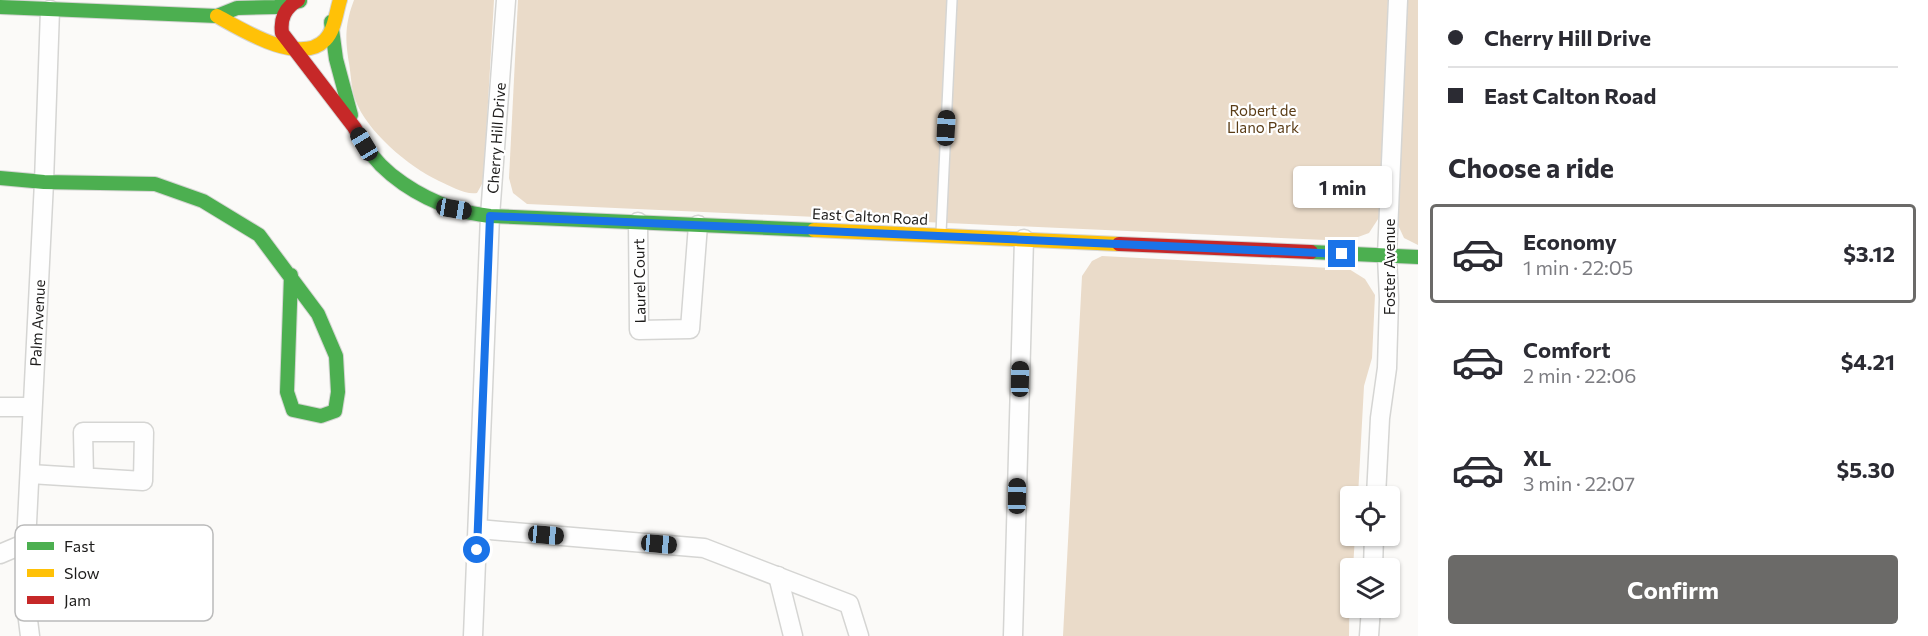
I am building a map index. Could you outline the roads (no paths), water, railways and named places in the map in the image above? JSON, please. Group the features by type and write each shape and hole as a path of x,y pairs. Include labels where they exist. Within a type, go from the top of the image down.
{"main road":[{"path":"218,8 250,34 269,42 291,47 314,48 324,41 332,27 340,0"},
{"path":"0,7 50,10 237,8 276,7 304,1"},
{"name":"East Calton Road","path":"304,1 285,10 281,22 282,33 291,47 354,127 374,160 418,193 454,209 490,216 1418,257"},
{"path":"326,10 332,27"},
{"name":"East Calton Road","path":"332,27 337,68 354,127"},
{"path":"0,178 44,182 155,184 203,201 259,235 291,275 318,314 336,356 338,392 334,411 321,416 293,410 287,392 291,275"}],"street":[{"name":"Cherry Hill Drive","path":"474,636 490,216 506,0"},
{"name":"Foster Avenue","path":"1377,486 1380,418 1387,368 1389,300 1387,256 1398,0"},
{"name":"Palm Avenue","path":"27,525 50,10"},
{"name":"Laurel Court","path":"638,222 639,330 690,329 698,225"},
{"path":"1013,636 1024,239"},
{"path":"0,407 32,407"},
{"path":"30,474 84,477"},
{"path":"478,529 704,548 849,604 859,636"},
{"path":"0,554 15,548"},
{"path":"778,576 793,636"},
{"path":"1369,636 1370,618"},
{"name":"Palm Avenue","path":"28,621 30,636"}],"lane":[{"path":"940,236 952,0"}],"park label":[{"name":"Robert de Llano Park","path":"1263,118"}]}
